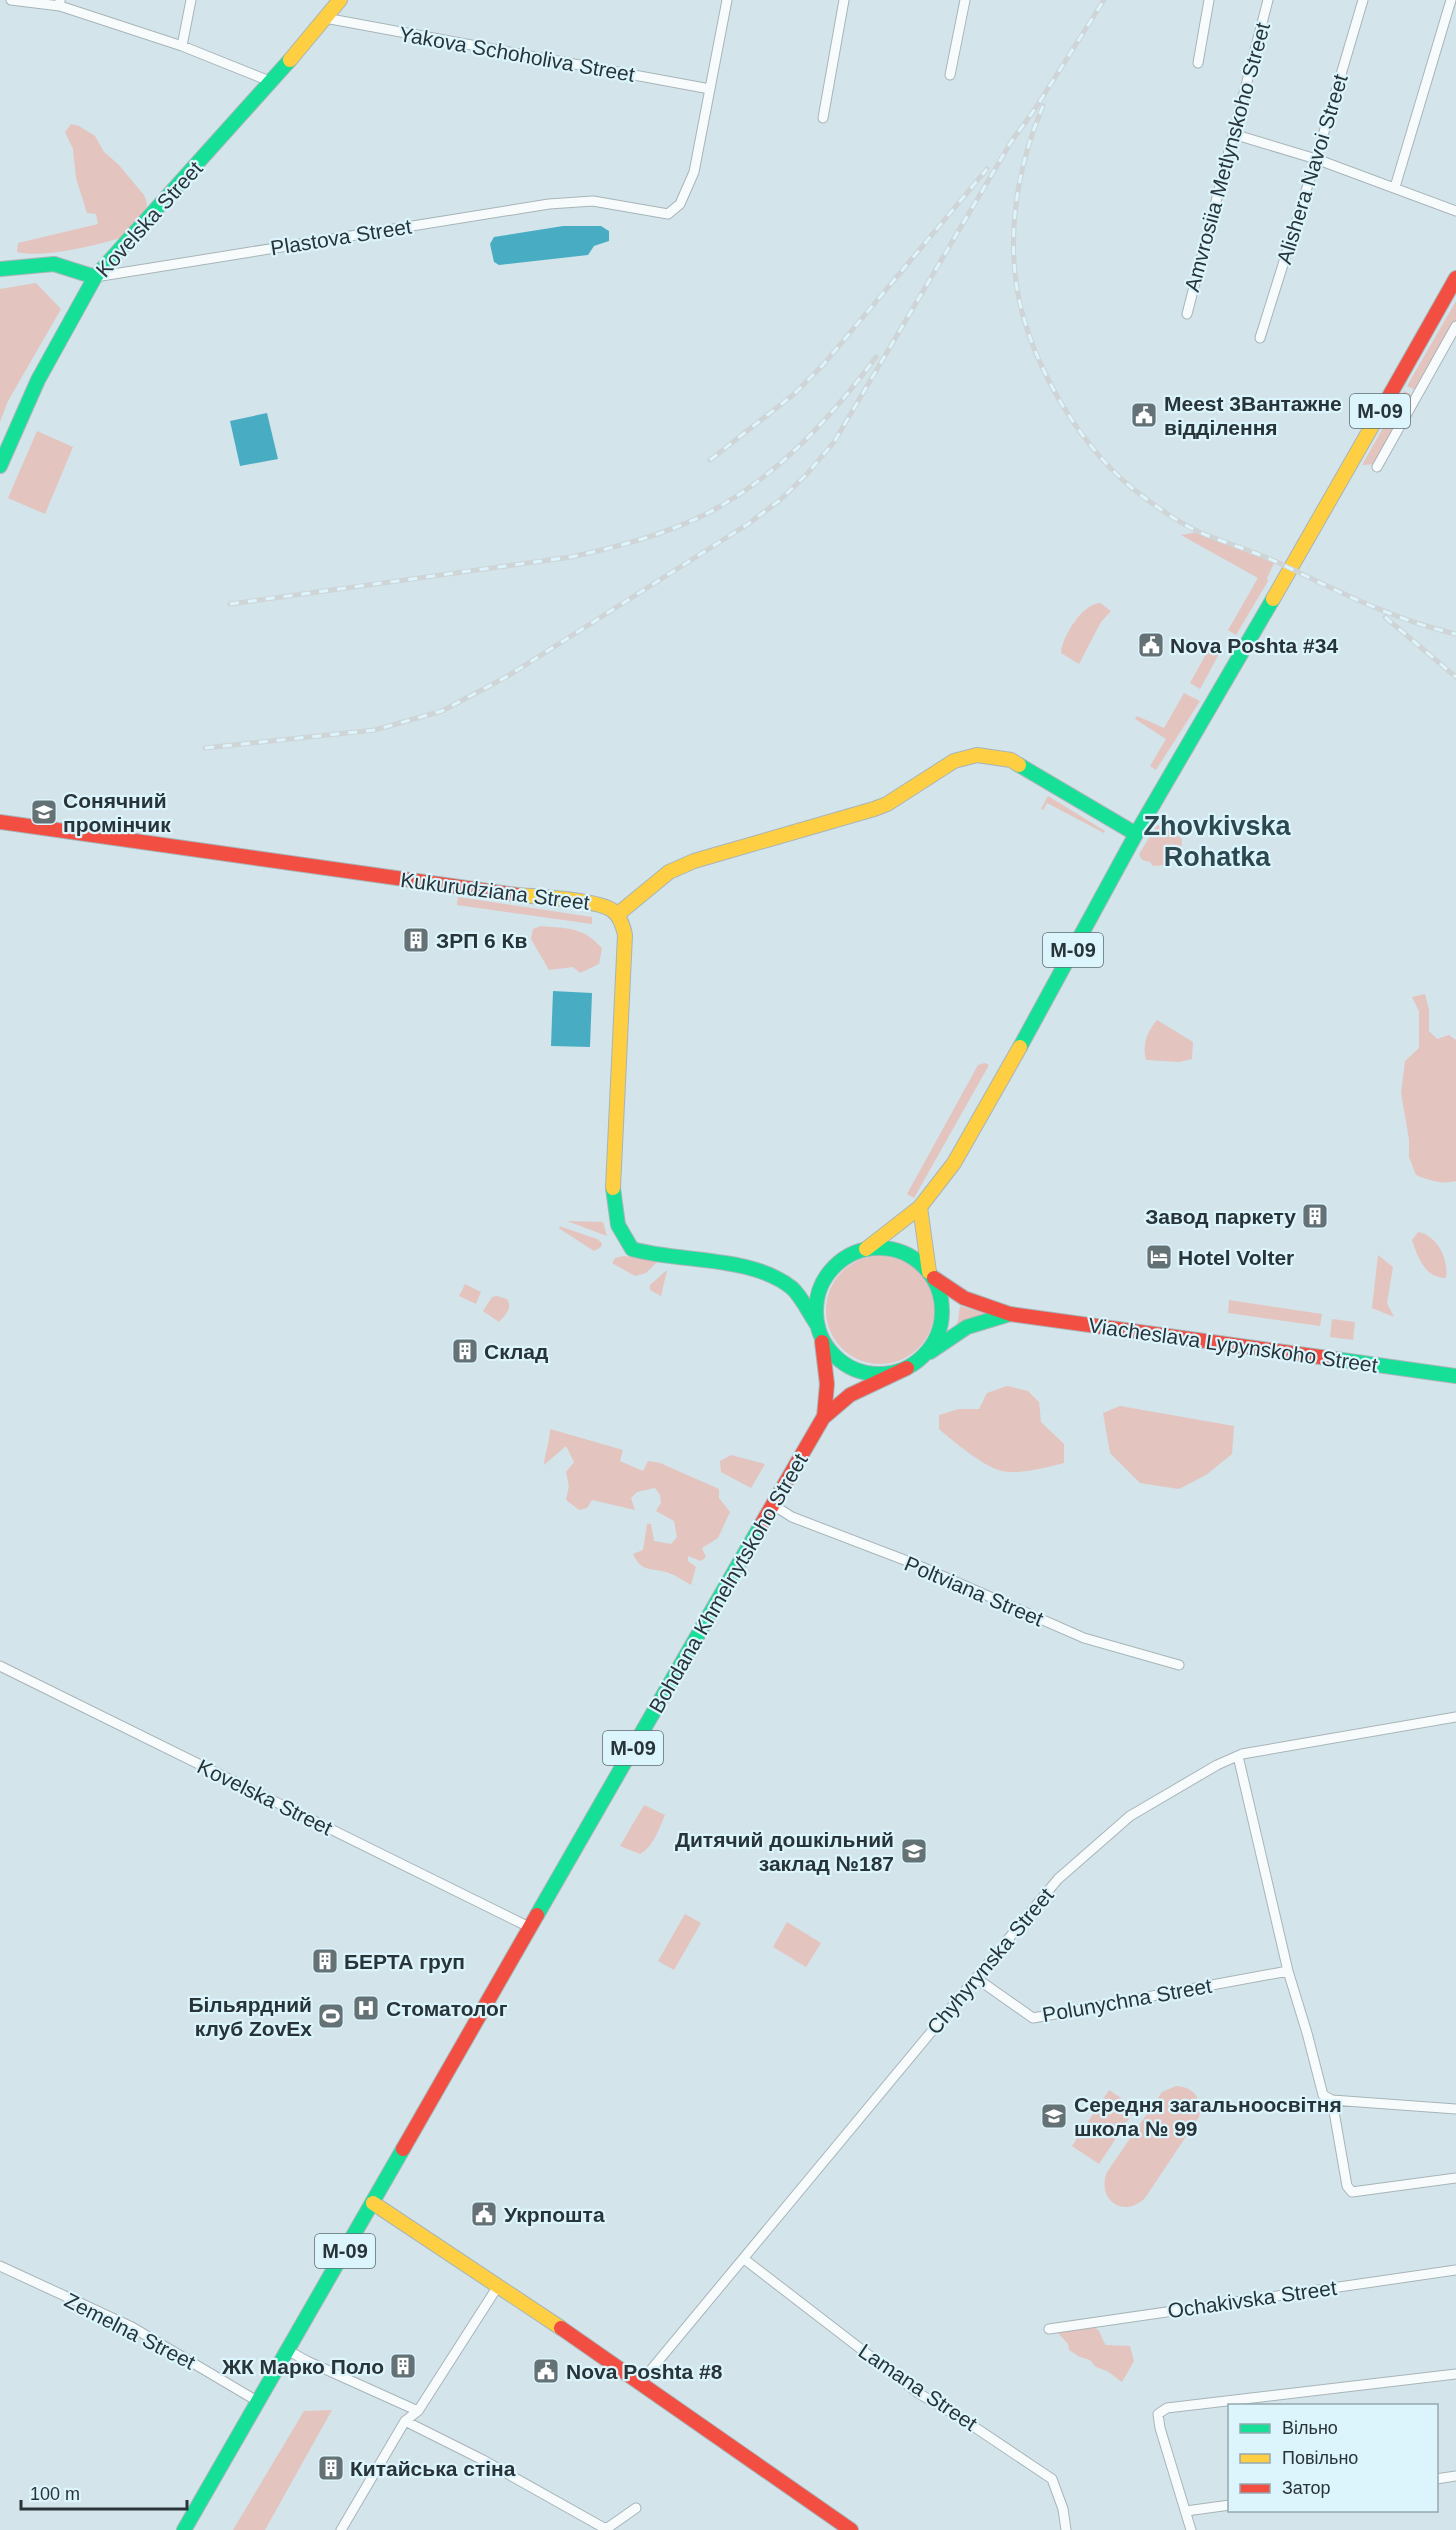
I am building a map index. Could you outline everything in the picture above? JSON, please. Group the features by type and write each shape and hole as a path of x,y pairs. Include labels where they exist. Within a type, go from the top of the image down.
{"main road":[{"name":"Kovelska Street","path":"0,466 38,380 95,277 272,82 340,0"},
{"name":"Plastova Street","path":"0,269 54,264 95,277"},
{"name":"М-09","path":"819,1331 816,1311 818,1296 823,1282 832,1269 843,1259 866,1249 920,1207 954,1163 998,1088 1136,834 1214,703 1456,278"},
{"path":"618,914 649,887 678,868 694,861 874,809 887,804 954,761 977,755 1011,760 1136,834"},
{"name":"Kukurudziana Street","path":"0,822 449,887 609,907 618,914 625,935 613,1192 618,1225 632,1249 649,1254 751,1268 773,1277 793,1289 819,1331"},
{"name":"М-09","path":"907,1368 925,1355 936,1338 942,1318 942,1304 931,1275 920,1207"},
{"path":"866,1249 887,1248 907,1254 931,1275"},
{"name":"Viacheslava Lypynskoho Street","path":"931,1275 964,1298 1010,1314 1456,1376"},
{"name":"Viacheslava Lypynskoho Street","path":"925,1355 967,1327 1010,1314"},
{"path":"819,1331 833,1354 850,1367 879,1374 893,1373 907,1368"},
{"name":"Bohdana Khmelnytskoho Street","path":"184,2530 824,1416 827,1384 819,1331"},
{"name":"Bohdana Khmelnytskoho Street","path":"824,1416 850,1395 907,1368"},
{"path":"373,2202 640,2383 851,2530"}],"street":[{"path":"10,0 60,3 182,46 272,82"},
{"path":"182,46 191,0"},
{"path":"710,89 727,0"},
{"path":"823,118 844,0"},
{"path":"950,75 965,0"},
{"path":"1198,63 1209,0"},
{"name":"Amvrosiia Metlynskoho Street","path":"1186,314 1268,0"},
{"name":"Alishera Navoi Street","path":"1260,338 1363,0"},
{"path":"1395,187 1451,0"},
{"name":"Yakova Schoholiva Street","path":"325,18 710,89"},
{"name":"Plastova Street","path":"95,277 549,204 593,201 668,214 680,204 694,172 710,89"},
{"path":"1233,134 1316,159 1456,211"},
{"path":"1377,467 1456,326"},
{"name":"Poltviana Street","path":"774,1505 792,1517 915,1564 1084,1638 1179,1665"},
{"name":"Kovelska Street","path":"0,1666 529,1927"},
{"name":"Chyhyrynska Street","path":"640,2383 1058,1879 1095,1844 1130,1816 1217,1765 1238,1756 1266,1748 1456,1716"},
{"path":"1238,1756 1288,1971 1323,2095 1332,2100 1456,2109"},
{"name":"Polunychna Street","path":"976,1978 1033,2018 1288,1971"},
{"path":"1332,2100 1347,2186 1352,2192 1456,2178"},
{"name":"Lamana Street","path":"744,2259 918,2393 990,2436 1052,2479 1063,2509 1066,2530"},
{"name":"Zemelna Street","path":"0,2266 132,2327 257,2401"},
{"name":"Ochakivska Street","path":"1049,2329 1456,2270"},
{"path":"341,2530 405,2421 418,2411 498,2286"},
{"path":"287,2350 418,2411"},
{"path":"1191,2530 1160,2427 1158,2414 1167,2408 1456,2374"},
{"path":"405,2421 483,2460 604,2528 609,2527 636,2508"},
{"path":"1438,2479 1456,2476"},
{"path":"1186,2511 1228,2505"}],"shaded area":[{"path":"71,124 95,136 104,152 118,164 144,195 147,203 146,212 130,235 57,252 28,254 17,252 18,243 98,224 96,214 87,213 76,178 73,149 65,132"},
{"path":"36,283 61,309 8,401 0,422 0,289"},
{"path":"1456,301 1456,326 1419,392 1407,386"},
{"path":"1404,391 1416,397 1379,464 1362,465"},
{"path":"37,431 73,447 45,514 8,498"},
{"path":"1199,532 1275,561 1267,578 1268,581 1236,635 1228,630 1258,578 1181,535"},
{"path":"1100,603 1111,611 1101,622 1079,664 1061,653 1062,646 1069,630 1080,615 1086,609"},
{"path":"1210,647 1220,652 1200,689 1190,683"},
{"path":"1184,693 1200,701 1156,770 1150,766 1166,739 1135,719 1137,716 1164,728"},
{"path":"1048,796 1105,831 1104,833 1047,803 1043,810 1041,809"},
{"path":"1157,825 1169,829 1182,839 1181,858 1169,860 1167,865 1153,866 1150,862 1142,860 1139,854"},
{"path":"458,897 592,917 592,924 457,905"},
{"path":"541,926 568,928 588,936 602,948 599,964 580,973 573,967 549,970 531,939 533,929"},
{"path":"1425,994 1429,1010 1429,1031 1437,1039 1449,1035 1456,1040 1456,1181 1451,1182 1435,1181 1416,1175 1409,1157 1409,1139 1401,1093 1405,1061 1419,1048 1419,1011 1412,997"},
{"path":"1157,1020 1193,1042 1192,1059 1179,1062 1146,1060 1146,1039"},
{"path":"985,1063 989,1065 914,1198 907,1194 978,1065"},
{"path":"567,1221 603,1222 607,1236"},
{"path":"559,1226 597,1239 602,1243 601,1247 594,1251 560,1229"},
{"path":"1418,1232 1431,1238 1440,1249 1446,1263 1446,1278 1433,1275 1423,1266 1412,1240"},
{"path":"1378,1255 1393,1267 1387,1303 1394,1317 1372,1308"},
{"path":"624,1256 658,1261 646,1273 635,1276 612,1263 615,1258"},
{"path":"880,1256 901,1260 918,1272 930,1289 934,1310 930,1331 918,1348 901,1360 880,1364 859,1360 842,1348 830,1331 826,1310 830,1289 842,1272 859,1260"},
{"path":"667,1270 661,1296 650,1290 650,1285"},
{"path":"465,1284 481,1292 476,1304 459,1296"},
{"path":"492,1297 507,1299 509,1303 508,1312 499,1322 483,1311"},
{"path":"1229,1300 1322,1314 1320,1326 1228,1313"},
{"path":"960,1306 987,1314 957,1327"},
{"path":"1332,1319 1355,1322 1353,1340 1330,1337"},
{"path":"1007,1386 1028,1391 1039,1402 1041,1422 1064,1444 1064,1463 1024,1471 1002,1471 960,1447 939,1429 939,1415 959,1409 979,1409 987,1393"},
{"path":"1120,1406 1234,1426 1232,1454 1206,1475 1179,1489 1140,1483 1110,1453 1103,1413"},
{"path":"550,1429 623,1450 620,1461 643,1471 648,1461 660,1463 719,1489 719,1498 730,1512 718,1538 702,1548 706,1557 701,1561 688,1556 688,1561 696,1567 691,1585 669,1573 640,1565 633,1554 643,1550 647,1524 651,1524 654,1541 671,1544 677,1537 674,1521 656,1511 661,1503 660,1495 655,1488 637,1492 631,1498 635,1510 592,1500 587,1508 579,1510 566,1500 569,1486 566,1472 574,1462 566,1446 544,1465"},
{"path":"731,1455 765,1464 751,1488 721,1472 720,1461"},
{"path":"644,1805 665,1815 652,1842 640,1854 620,1846"},
{"path":"685,1914 701,1923 674,1970 658,1961"},
{"path":"787,1922 821,1943 806,1967 773,1947"},
{"path":"1176,2086 1188,2089 1196,2095 1200,2105 1199,2117 1145,2198 1129,2207 1114,2203 1105,2191 1107,2172 1162,2092"},
{"path":"1109,2090 1136,2108 1099,2164 1072,2146"},
{"path":"1089,2326 1098,2330 1106,2345 1130,2346 1134,2361 1122,2382 1107,2371 1096,2367 1090,2360 1069,2350 1068,2344 1058,2333"},
{"path":"332,2410 265,2530 233,2530 304,2411"}],"water":[{"path":"563,226 601,226 609,231 609,241 594,246 588,255 499,265 494,262 490,244 494,237"},
{"path":"267,413 278,459 240,466 230,421"},
{"path":"553,991 592,993 590,1047 551,1046"}],"railway":[{"path":"205,748 375,730 442,711 508,676 748,524 780,500 807,474 834,442 1011,142 1035,109 1104,0"},
{"path":"1043,106 1027,150 1017,196 1013,243 1014,266 1024,318 1034,347 1062,405 1080,432 1122,479 1145,498 1192,528 1269,559 1388,613 1456,634"},
{"path":"710,460 793,395 823,365 987,169"},
{"path":"230,604 571,557 623,545 674,528 732,499 778,465 840,403 876,357"},
{"path":"1385,617 1456,677"}],"traffic: fast":[{"path":"0,466 38,380 95,277 290,60"},
{"path":"0,269 54,264 95,277"},
{"path":"1020,1047 1136,834 1273,599"},
{"path":"1019,765 1136,834"},
{"path":"613,1188 618,1225 632,1249 736,1265 775,1277 796,1292 818,1326"},
{"path":"879,1248 903,1253 924,1266 937,1287 942,1311 937,1335 924,1356 903,1369 879,1374 855,1369 834,1356 821,1335 816,1311 821,1287 834,1266 855,1253 879,1248"},
{"path":"930,1352 967,1327 1010,1314"},
{"path":"1335,1359 1456,1376"},
{"path":"537,1915 761,1525"},
{"path":"184,2530 403,2149"}],"traffic: slow":[{"path":"290,60 340,0"},
{"path":"1273,599 1387,400"},
{"path":"618,914 669,872 694,861 887,804 954,761 977,755 1011,760 1019,765"},
{"path":"517,895 566,899 604,906 615,912 623,928 625,935 613,1188"},
{"path":"866,1249 920,1207 954,1163 1020,1047"},
{"path":"920,1207 929,1272"},
{"path":"373,2203 561,2328"}],"traffic: jam":[{"path":"1387,400 1456,278"},
{"path":"0,822 517,895"},
{"path":"934,1278 964,1298 1010,1314 1335,1359"},
{"path":"822,1342 827,1384 824,1417"},
{"path":"761,1525 823,1418 850,1395 907,1368"},
{"path":"403,2149 537,1915"},
{"path":"561,2328 851,2530"}],"place":[{"name":"Meest 3Вантажне відділення","path":"1144,415"},
{"name":"Nova Poshta #34","path":"1151,645"},
{"name":"Сонячний промінчик","path":"44,812"},
{"name":"ЗРП 6 Кв","path":"416,940"},
{"name":"Завод паркету","path":"1315,1216"},
{"name":"Hotel Volter","path":"1159,1257"},
{"name":"Склад","path":"465,1351"},
{"name":"Дитячий дошкільний заклад №187","path":"914,1851"},
{"name":"БЕРТА груп","path":"325,1961"},
{"name":"Стоматолог","path":"366,2008"},
{"name":"Більярдний клуб ZovEx","path":"331,2016"},
{"name":"Середня загальноосвітня школа № 99","path":"1054,2116"},
{"name":"Укрпошта","path":"484,2214"},
{"name":"ЖК Марко Поло","path":"403,2366"},
{"name":"Nova Poshta #8","path":"546,2371"},
{"name":"Китайська стіна","path":"331,2468"}],"district":[{"name":"Zhovkivska Rohatka","path":"1217,842"}]}
